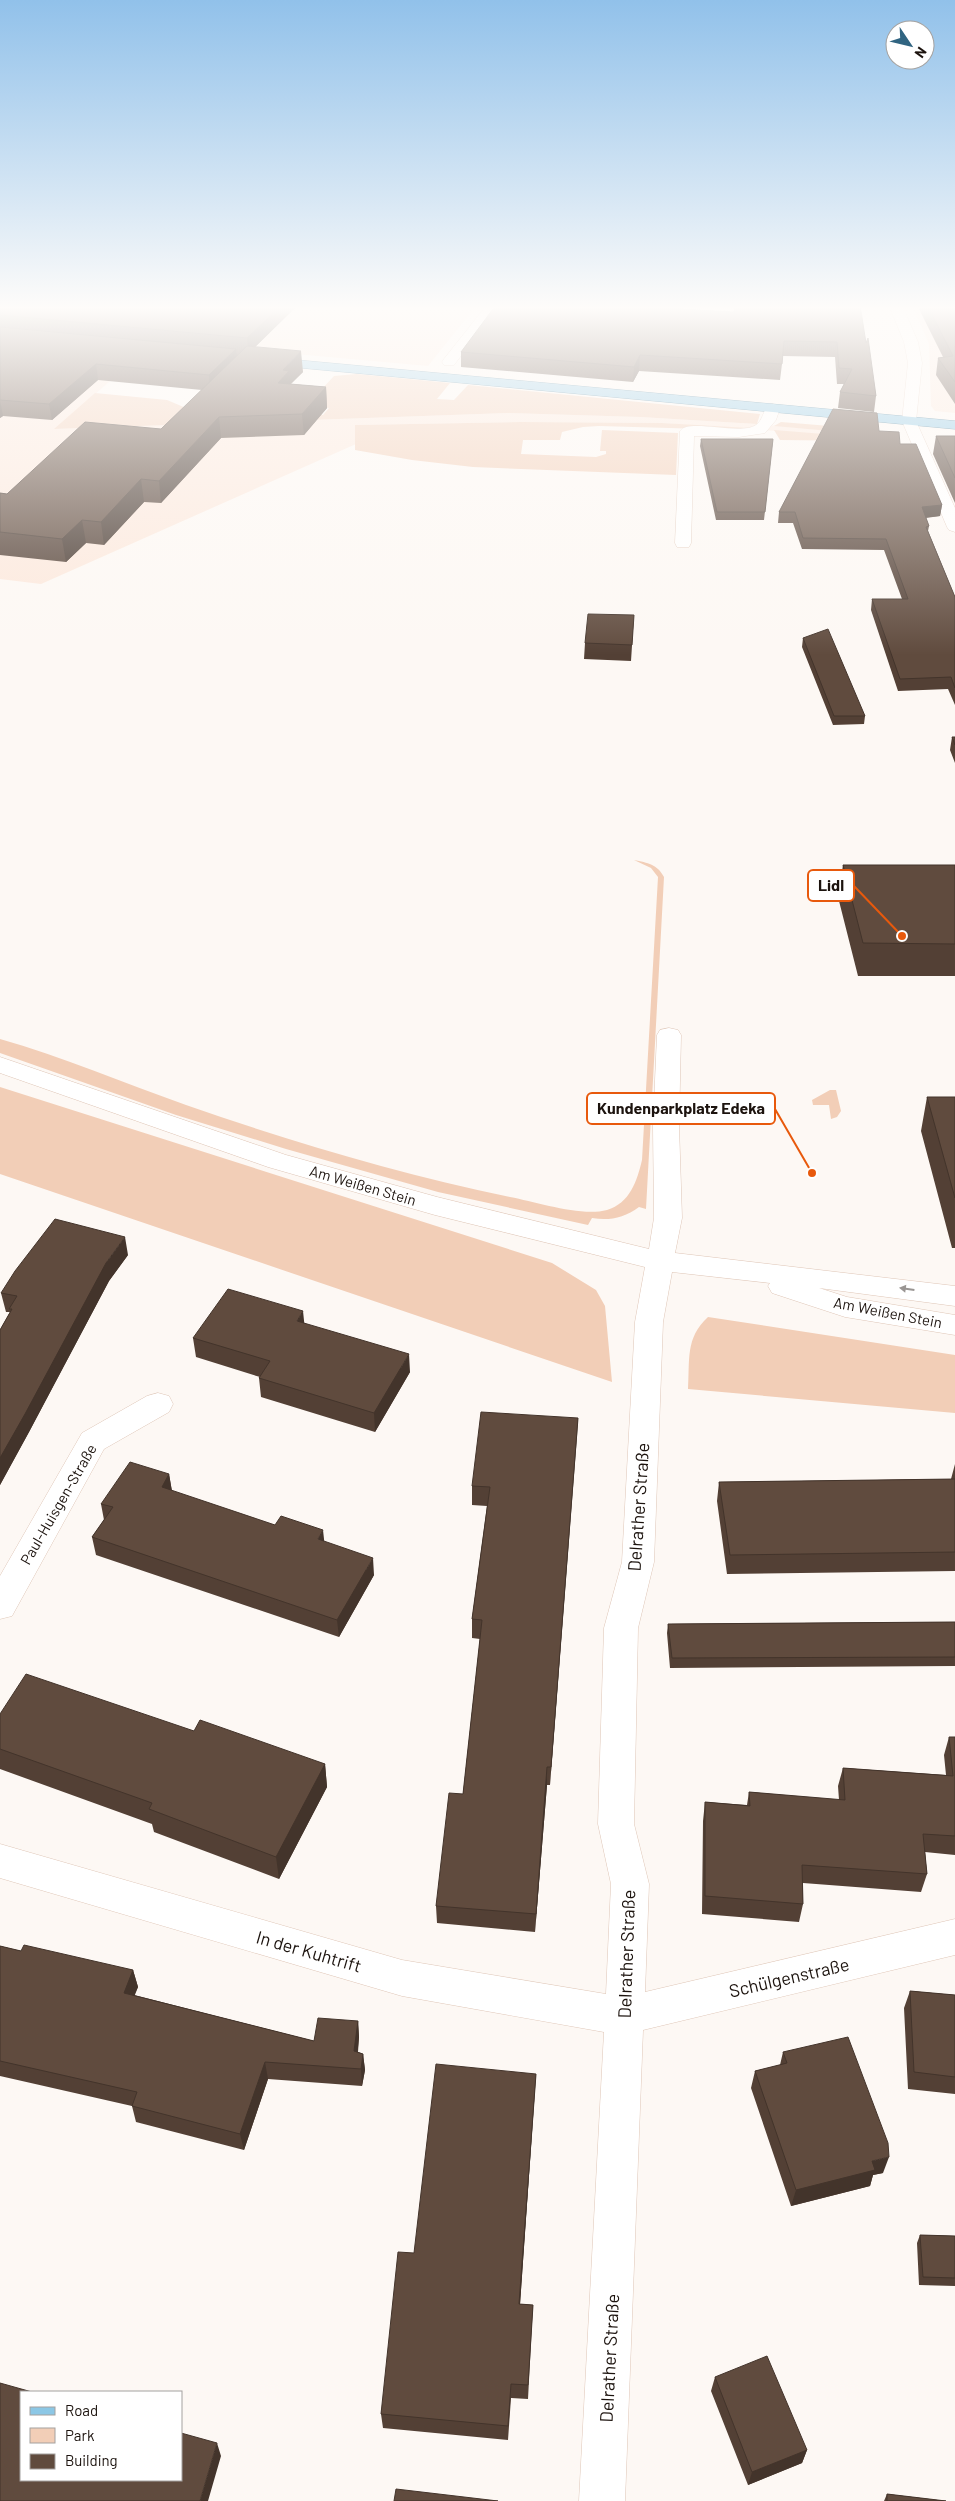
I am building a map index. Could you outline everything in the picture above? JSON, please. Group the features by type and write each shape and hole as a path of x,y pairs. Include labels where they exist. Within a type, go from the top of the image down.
{"main road":[{"path":"917,422 955,425"}],"street":[{"path":"683,543 687,431 739,433 760,430 767,422"},
{"path":"909,422 955,526"},
{"name":"Delrather Straße","path":"602,2501 630,1884 616,1824 621,1628 638,1562 649,1322 668,1218 666,1126 669,1035"},
{"name":"Am Weißen Stein","path":"0,1065 277,1161 435,1206 660,1261 736,1271 851,1282 955,1296"},
{"name":"Am Weißen Stein","path":"736,1271 845,1307 955,1325"},
{"name":"Paul-Huisgen-Straße","path":"0,1606 93,1441 158,1404"},
{"name":"In der Kuhtrift","path":"0,1861 402,1978 624,2016"},
{"name":"Schülgenstraße","path":"624,2016 955,1937"}],"shaded area":[{"path":"0,422 63,422 55,429 261,422 719,422 874,435 874,438 662,423 521,422 355,425 356,444 41,584 0,579"}],"green space":[{"path":"62,422 261,422 54,429"},
{"path":"521,422 662,423 749,428 739,430 599,426 583,427 562,432 560,440 523,440 521,454 596,457 606,454 606,451 600,451 602,430 678,433 676,475 473,467 412,460 355,450 355,425"},
{"path":"719,422 758,422 757,424"},
{"path":"781,422 854,428 874,435 774,426"},
{"path":"774,430 874,438 875,441 780,440"},
{"path":"634,860 648,863 658,869 664,877 646,1209 639,1207 628,1214 610,1219 592,1218 588,1225 438,1192 286,1149 176,1115 0,1053 0,1039 70,1062 226,1119 346,1156 428,1178 559,1208 585,1212 607,1210 615,1207 627,1197 638,1176 642,1160 658,877 651,868"},
{"path":"0,1087 552,1263 596,1290 605,1306 612,1382 0,1174"},
{"path":"830,1090 836,1090 841,1111 837,1117 831,1119 829,1105 813,1105 812,1100"},
{"path":"708,1317 955,1355 955,1413 688,1389 692,1341 695,1333"}],"building":[{"path":"85,422 161,429 169,422 215,422 159,481 141,479 101,522 82,520 62,539 0,532 0,493 7,494"},
{"path":"826,422 878,422 879,431 899,432 900,444 916,444 942,505 922,507 929,526 926,527 955,597 955,688 951,677 900,679 872,599 908,599 886,539 803,538 795,512 779,512"},
{"path":"936,436 955,436 955,478"},
{"path":"701,439 773,439 765,512 717,512"},
{"path":"588,614 634,615 632,645 585,643"},
{"path":"828,629 865,716 834,716 803,638"},
{"path":"843,865 955,865 955,944 863,943"},
{"path":"927,1097 955,1097 955,1198"},
{"path":"55,1219 125,1237 106,1263 0,1458 0,1330 17,1296 1,1293 15,1271"},
{"path":"228,1289 303,1311 297,1321 409,1354 374,1413 259,1378 270,1361 193,1338"},
{"path":"481,1412 578,1418 551,1767 547,1767 536,1914 436,1906 449,1793 463,1794 482,1620 472,1619 490,1487 472,1486"},
{"path":"130,1462 169,1474 162,1487 275,1525 281,1516 323,1530 318,1539 373,1558 337,1620 92,1537 113,1507 101,1504"},
{"path":"955,1479 955,1552 730,1555 719,1482"},
{"path":"955,1622 955,1657 672,1658 668,1624"},
{"path":"26,1674 194,1731 200,1720 325,1764 276,1857 149,1809 152,1803 0,1749 0,1714"},
{"path":"949,1737 955,1737 955,1836 923,1834 927,1874 802,1865 803,1904 705,1896 705,1802 750,1806 749,1792 845,1800 843,1768 953,1776"},
{"path":"24,1945 133,1970 124,1993 314,2041 318,2018 358,2021 354,2051 363,2054 361,2069 265,2062 240,2134 132,2106 137,2092 0,2061 0,1946 21,1951"},
{"path":"910,1991 955,1995 955,2077 914,2072"},
{"path":"848,2037 888,2143 889,2157 872,2161 875,2170 796,2190 755,2071 787,2063 783,2052"},
{"path":"436,2064 536,2074 519,2304 533,2305 528,2385 511,2384 508,2426 381,2414 398,2252 414,2253"},
{"path":"920,2235 955,2236 955,2278 923,2277"},
{"path":"767,2356 807,2450 752,2472 715,2377"},
{"path":"0,2383 28,2391 20,2391 20,2481 182,2481 182,2433 217,2443 200,2501 0,2501"},
{"path":"396,2489 498,2501 394,2501"},
{"path":"887,2494 946,2501 887,2501"}],"place":[{"name":"Lidl","path":"902,936"},
{"name":"Kundenparkplatz Edeka","path":"812,1173"}]}
